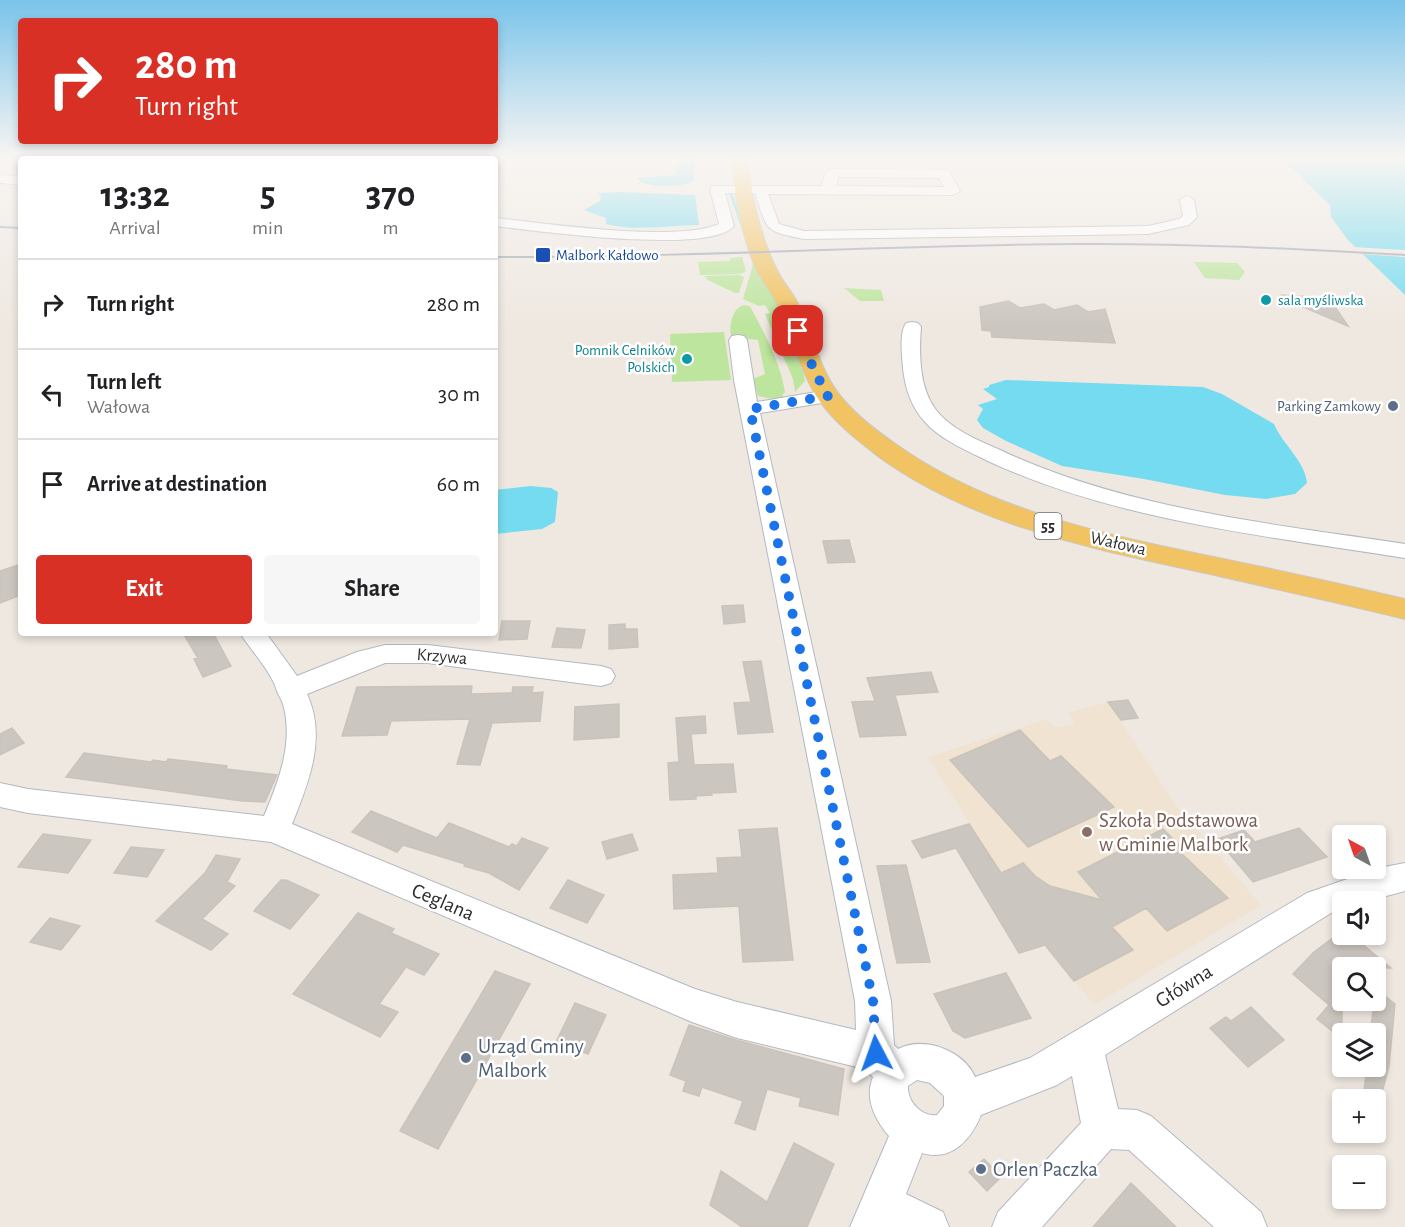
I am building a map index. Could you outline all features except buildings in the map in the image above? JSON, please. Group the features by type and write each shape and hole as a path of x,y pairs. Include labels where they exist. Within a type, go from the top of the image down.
{"main road":[{"name":"Wałowa","path":"749,213 750,223 773,282 785,298 814,370 828,396 850,421 884,449 934,481 986,504 1107,543 1405,609"}],"street":[{"path":"498,222 627,234 710,234 722,231 727,226 724,213"},
{"path":"769,213 773,226 804,235 1148,230 1184,222 1190,217 1189,213"},
{"path":"912,327 909,354 917,392 931,417 981,451 1061,484 1128,503 1234,524 1405,551"},
{"path":"738,340 750,409 873,1001 885,1063 889,1103 902,1124 925,1135 938,1135 949,1131 958,1123 963,1113 964,1100 961,1089 954,1078 935,1063 913,1061 902,1065 885,1063"},
{"path":"750,409 828,396"},
{"path":"254,636 297,703 302,727 301,756 294,783 274,830"},
{"name":"Krzywa","path":"289,690 385,654 428,654 601,676"},
{"name":"Ceglana","path":"0,795 28,801 274,830 692,1005 885,1063"},
{"name":"Główna","path":"964,1100 992,1093 1033,1076 1084,1048 1319,903 1379,882 1405,877"},
{"path":"1084,1048 1102,1129"},
{"path":"1013,1227 1102,1129 1137,1130 1246,1227"},
{"path":"912,1130 875,1215 928,1227"}],"shaded area":[{"name":"Szkoła Podstawowa w Gminie Malbork","path":"1108,702 1176,805 1261,905 1094,1005 1045,945 928,757 1047,719 1056,728 1075,723 1067,713"}],"green space":[{"path":"742,257 746,271 740,274 700,275 698,262 730,261 730,258"},
{"path":"754,261 761,261 803,372 805,381 795,392 793,379 765,314 770,313 765,305 759,306 743,299"},
{"path":"1194,262 1237,263 1245,272 1239,280 1205,278"},
{"path":"739,275 744,277 739,293 706,279 704,276"},
{"path":"844,288 881,290 884,301 860,301"},
{"path":"744,305 750,306 771,348 783,381 785,392 782,395 784,397 772,399 758,396 753,379 765,374 758,340 731,337 730,327 734,313"},
{"path":"724,332 731,380 672,382 670,334"}],"water":[{"path":"593,213 697,213 699,225 641,228 606,224 606,218"},
{"path":"1331,213 1405,213 1405,295 1348,240"},
{"path":"1006,380 1203,387 1222,394 1274,424 1302,467 1307,483 1295,494 1266,499 1225,495 1062,466 1006,441 983,428 977,420 983,409 978,405 997,399 983,389"},
{"path":"531,486 551,488 558,492 555,522 542,529 498,534 498,490"}],"pier":[{"path":"1352,247 1405,250 1405,257 1359,254"}],"waterway":[{"path":"738,213 744,231"}],"railway":[{"path":"0,227 18,228"},
{"path":"498,257 640,256 1076,244 1199,245 1405,255"}],"place":[{"name":"Malbork Kałdowo","path":"543,255"},
{"name":"sala myśliwska","path":"1266,300"},
{"name":"Pomnik Celników Polskich","path":"687,359"},
{"name":"Parking Zamkowy","path":"1393,406"},
{"name":"Szkoła Podstawowa w Gminie Malbork","path":"1087,832"},
{"name":"Urząd Gminy Malbork","path":"466,1058"},
{"name":"Orlen Paczka","path":"981,1169"}],"route":[{"path":"798,331 814,370 828,396 750,409 873,1001 876,1053"}]}
